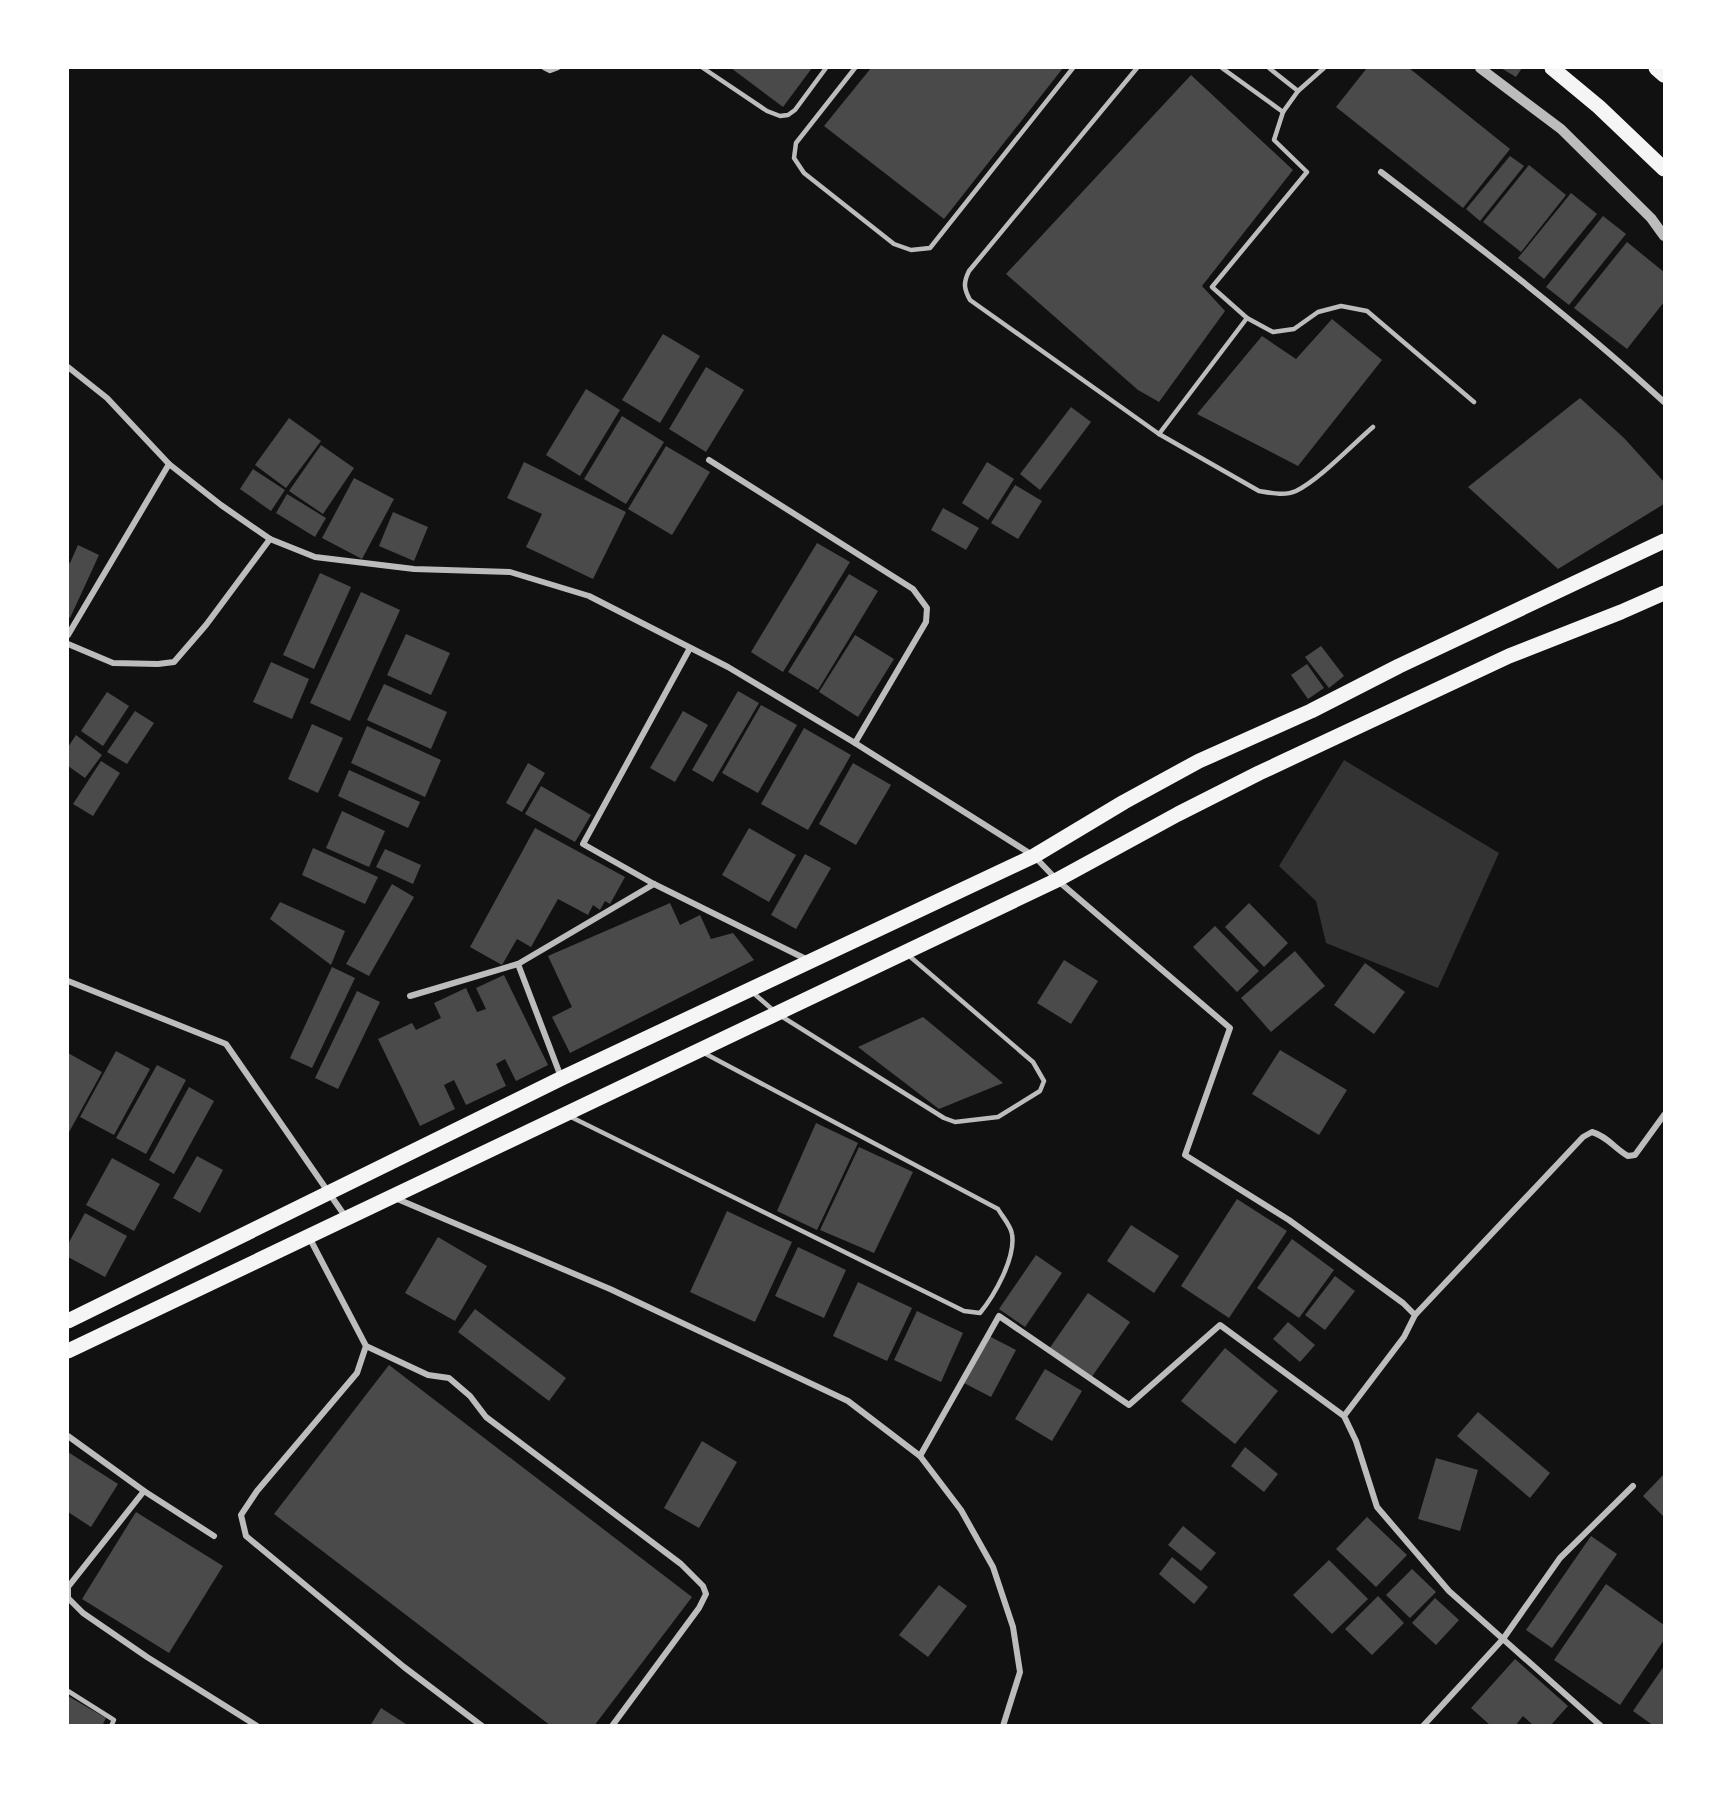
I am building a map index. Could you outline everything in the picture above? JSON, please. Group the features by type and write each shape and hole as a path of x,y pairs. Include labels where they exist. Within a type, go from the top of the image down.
{"main road":[{"path":"1552,68 1599,107 1665,170"},
{"path":"1656,68 1665,75"},
{"path":"68,1321 562,1078 1034,856 1124,802 1199,761 1311,711 1399,666 1665,541"},
{"path":"68,1351 1057,880 1259,773 1509,656 1665,593"}],"street":[{"path":"1480,68 1561,129 1651,218 1665,236"},
{"path":"1381,172 1518,276 1665,402"},
{"path":"68,367 107,398 169,464 221,505 270,539 315,557 414,569 510,572 589,596 728,667 855,743 1034,856 1057,880 1230,1028 1185,1155 1288,1220 1403,1303 1415,1316"},
{"path":"709,460 913,589 927,608 926,622 855,743"},
{"path":"68,635 169,464"},
{"path":"68,644 113,663 174,662 206,625 270,539"},
{"path":"690,648 583,844 654,884 811,962"},
{"path":"410,996 518,964 654,884"},
{"path":"518,964 562,1078"},
{"path":"68,981 226,1044 347,1218"},
{"path":"1344,1416 1404,1336 1415,1316 1583,1137 1592,1132 1601,1135 1628,1156 1635,1155 1665,1115"},
{"path":"392,1197 610,1288 848,1401 920,1456 961,1510 972,1529 993,1568 1013,1627 1020,1672 1002,1725"},
{"path":"308,1236 366,1346 428,1375 449,1378 470,1396 486,1417 681,1564 703,1586 706,1594 699,1608 612,1725"},
{"path":"920,1456 999,1316 1129,1405 1220,1325 1344,1416 1356,1441 1377,1507 1449,1591 1601,1725"},
{"path":"366,1346 357,1373 257,1491 241,1515 246,1536 404,1667 482,1725"},
{"path":"68,1436 144,1491 214,1536"},
{"path":"1423,1725 1503,1639 1560,1558 1633,1486"},
{"path":"144,1491 68,1587 68,1598 84,1613 147,1657 257,1725"}],"lane":[{"path":"544,68 550,71 558,68"},
{"path":"703,68 767,111 780,116 788,115 795,110 826,68"},
{"path":"855,68 796,143 794,158 804,173 894,244 911,250 930,248 1073,68"},
{"path":"1137,68 969,271 964,281 965,291 970,300 1159,434 1259,491 1275,494 1294,492 1311,481 1372,427"},
{"path":"1222,68 1283,112"},
{"path":"1269,68 1298,91"},
{"path":"1324,68 1298,91 1283,112 1274,140 1307,172 1212,287 1247,318 1273,332 1294,328 1318,312 1341,306 1367,311 1474,402"},
{"path":"1159,434 1247,318"},
{"path":"750,991 777,1013 944,1118 955,1122 998,1117 1040,1090 1044,1081 1033,1062 905,952"},
{"path":"566,1114 964,1311 980,1313 991,1301 1009,1259 1012,1234 998,1209 699,1051"},
{"path":"68,1691 114,1720 111,1725"}],"shaded area":[{"path":"1344,760 1499,853 1438,988 1326,943 1316,901 1279,866"}],"building":[{"path":"731,68 812,68 783,107"},
{"path":"871,68 1063,68 944,219 824,126"},
{"path":"1367,68 1409,68 1510,149 1463,208 1336,107"},
{"path":"1501,68 1522,68 1516,77"},
{"path":"1191,75 1293,170 1202,286 1225,311 1159,402 1138,390 1006,274"},
{"path":"1510,156 1524,166 1480,221 1466,209"},
{"path":"1529,165 1566,195 1521,252 1483,222"},
{"path":"1571,193 1597,214 1544,279 1518,258"},
{"path":"1603,216 1626,234 1569,305 1546,287"},
{"path":"1627,242 1664,272 1664,302 1627,349 1574,308"},
{"path":"1332,319 1382,360 1298,466 1197,414 1262,336 1296,359"},
{"path":"663,334 700,356 660,423 622,400"},
{"path":"706,367 744,390 706,452 669,429"},
{"path":"586,389 620,410 580,476 546,455"},
{"path":"1580,398 1624,438 1664,482 1664,504 1558,569 1468,487"},
{"path":"1071,407 1091,422 1040,490 1020,474"},
{"path":"622,416 664,442 626,504 584,479"},
{"path":"289,418 321,441 286,488 255,465"},
{"path":"321,445 354,468 323,514 289,491"},
{"path":"666,446 710,472 672,535 628,509"},
{"path":"524,462 626,512 593,579 526,547 542,514 507,498"},
{"path":"987,462 1014,479 988,520 962,503"},
{"path":"253,469 285,490 271,511 240,489"},
{"path":"354,478 394,499 362,559 322,538"},
{"path":"1015,485 1042,501 1018,539 991,523"},
{"path":"287,494 326,518 315,537 276,513"},
{"path":"943,508 979,528 966,550 931,530"},
{"path":"393,512 428,527 414,561 379,546"},
{"path":"817,543 850,562 783,672 751,652"},
{"path":"78,545 99,555 70,618 68,616 68,562 70,563"},
{"path":"320,573 351,587 314,669 283,655"},
{"path":"849,574 878,591 818,690 788,672"},
{"path":"361,592 400,610 350,721 310,703"},
{"path":"406,634 450,653 431,695 387,675"},
{"path":"855,635 894,659 858,717 819,692"},
{"path":"1321,646 1344,676 1329,688 1305,657"},
{"path":"271,662 309,679 292,719 253,702"},
{"path":"1307,664 1324,688 1308,699 1291,675"},
{"path":"384,684 447,712 431,749 367,720"},
{"path":"738,691 759,703 713,782 692,770"},
{"path":"107,692 129,706 103,746 81,731"},
{"path":"761,705 797,725 758,793 722,773"},
{"path":"135,711 154,723 127,764 107,752"},
{"path":"683,711 708,725 675,782 650,768"},
{"path":"312,724 343,738 318,793 288,779"},
{"path":"367,726 441,760 425,797 351,763"},
{"path":"804,728 851,755 808,830 761,804"},
{"path":"76,735 102,755 85,778 68,766 68,747"},
{"path":"101,761 120,773 93,816 73,804"},
{"path":"528,763 545,773 522,812 506,803"},
{"path":"853,763 891,785 856,845 819,824"},
{"path":"349,770 420,802 408,828 338,796"},
{"path":"541,786 591,815 575,842 525,814"},
{"path":"342,811 385,831 369,867 326,848"},
{"path":"535,828 625,877 610,904 605,901 600,910 593,905 588,915 558,899 531,947 517,939 502,965 470,947"},
{"path":"749,828 796,855 769,902 722,875"},
{"path":"313,848 378,877 365,904 302,875"},
{"path":"385,849 421,865 413,884 376,867"},
{"path":"805,854 831,868 796,929 771,915"},
{"path":"392,884 414,897 369,976 346,964"},
{"path":"280,902 345,931 331,965 270,919"},
{"path":"670,903 680,925 700,915 711,939 733,933 754,960 570,1053 552,1017 572,1007 548,956"},
{"path":"1249,903 1288,943 1264,967 1225,927"},
{"path":"1215,926 1259,971 1237,992 1193,947"},
{"path":"1295,951 1325,986 1271,1032 1241,998"},
{"path":"1064,960 1098,981 1071,1024 1037,1003"},
{"path":"1365,963 1405,992 1374,1034 1334,1005"},
{"path":"332,967 355,978 312,1068 290,1058"},
{"path":"504,975 548,1065 516,1081 505,1059 496,1064 506,1086 466,1105 454,1080 444,1085 455,1109 420,1126 378,1039 412,1023 416,1030 441,1018 434,1003 466,988 477,1012 486,1009 476,988"},
{"path":"357,991 380,1002 338,1089 315,1078"},
{"path":"923,1017 1003,1083 939,1109 858,1047"},
{"path":"1280,1050 1347,1090 1319,1135 1252,1094"},
{"path":"116,1051 150,1069 114,1135 80,1117"},
{"path":"68,1053 102,1072 68,1134"},
{"path":"157,1065 186,1080 146,1154 116,1138"},
{"path":"189,1087 214,1101 174,1174 149,1160"},
{"path":"816,1123 858,1143 817,1230 777,1211"},
{"path":"859,1147 913,1172 874,1253 820,1230"},
{"path":"197,1156 223,1170 200,1213 173,1198"},
{"path":"112,1158 160,1184 134,1231 86,1205"},
{"path":"1237,1199 1287,1231 1229,1318 1181,1286"},
{"path":"727,1211 792,1242 755,1322 690,1292"},
{"path":"85,1213 127,1236 105,1277 68,1257 68,1244"},
{"path":"1131,1225 1179,1256 1154,1293 1107,1261"},
{"path":"438,1237 487,1266 455,1321 405,1293"},
{"path":"1292,1239 1334,1270 1299,1318 1257,1288"},
{"path":"798,1247 846,1270 824,1318 775,1296"},
{"path":"1036,1255 1062,1273 1025,1327 999,1309"},
{"path":"1335,1276 1355,1291 1325,1330 1305,1315"},
{"path":"858,1282 912,1308 887,1361 833,1336"},
{"path":"1088,1293 1130,1322 1091,1378 1049,1349"},
{"path":"475,1309 566,1378 549,1401 458,1332"},
{"path":"917,1311 963,1333 941,1382 894,1360"},
{"path":"1288,1322 1315,1345 1300,1362 1273,1339"},
{"path":"989,1336 1016,1350 991,1397 964,1383"},
{"path":"1225,1348 1278,1391 1235,1444 1181,1401"},
{"path":"389,1365 692,1597 594,1726 551,1726 274,1514"},
{"path":"1045,1369 1082,1391 1052,1441 1015,1419"},
{"path":"1478,1412 1550,1473 1530,1498 1457,1436"},
{"path":"702,1441 737,1462 699,1528 664,1508"},
{"path":"1245,1447 1278,1474 1264,1492 1231,1466"},
{"path":"68,1452 118,1484 91,1527 68,1512"},
{"path":"1436,1458 1478,1470 1460,1531 1418,1519"},
{"path":"1664,1474 1664,1517 1643,1496"},
{"path":"136,1512 223,1566 169,1653 82,1599"},
{"path":"1367,1517 1407,1555 1376,1587 1336,1549"},
{"path":"1183,1526 1216,1553 1201,1571 1168,1545"},
{"path":"1591,1536 1617,1554 1552,1648 1526,1630"},
{"path":"1172,1557 1208,1587 1194,1604 1159,1574"},
{"path":"1329,1560 1368,1599 1332,1634 1293,1595"},
{"path":"1412,1569 1436,1592 1410,1618 1386,1595"},
{"path":"1606,1584 1664,1625 1664,1640 1620,1705 1554,1660"},
{"path":"939,1585 967,1606 928,1657 899,1635"},
{"path":"1378,1596 1404,1623 1372,1655 1345,1629"},
{"path":"1435,1598 1459,1620 1436,1645 1412,1623"},
{"path":"1515,1659 1568,1706 1550,1726 1534,1726 1523,1716 1515,1726 1491,1726 1471,1708"},
{"path":"1664,1666 1664,1726 1654,1726 1633,1711"},
{"path":"68,1696 106,1718 102,1726 68,1726"},
{"path":"381,1708 409,1726 370,1726"}]}
